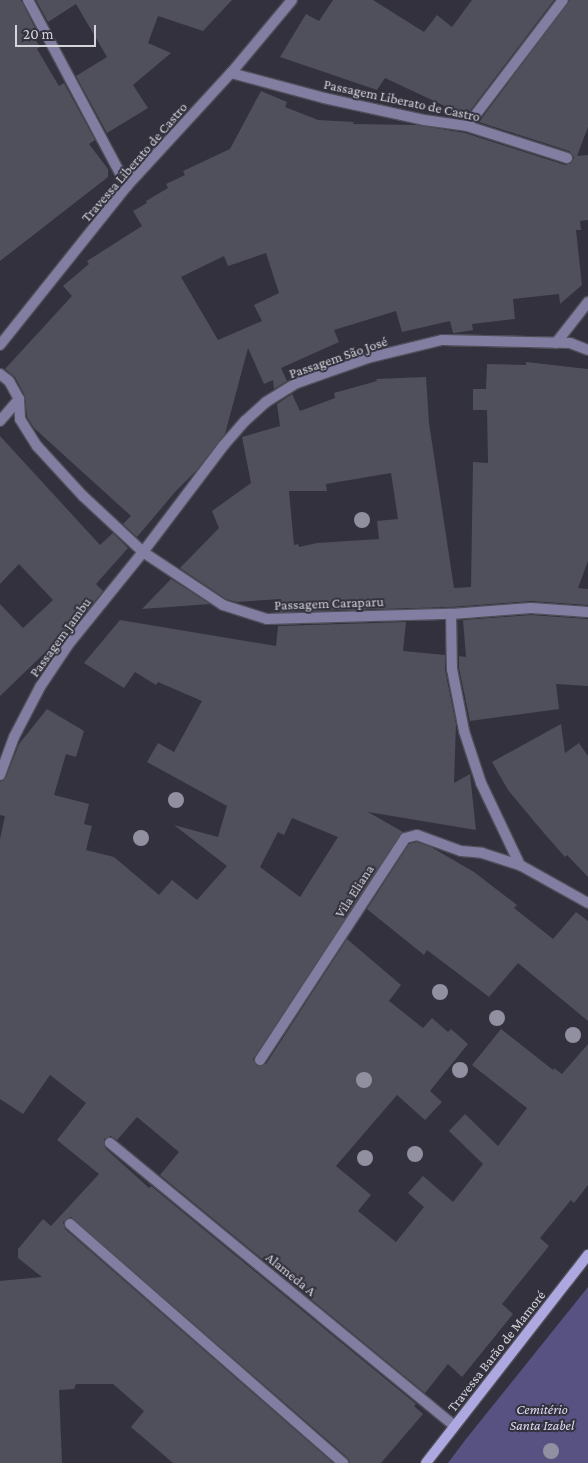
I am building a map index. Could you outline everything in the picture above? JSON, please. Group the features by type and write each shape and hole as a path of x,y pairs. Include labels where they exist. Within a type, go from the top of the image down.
{"street":[{"path":"28,0 127,186"},
{"name":"Travessa Liberato de Castro","path":"0,345 127,186 232,73 292,0"},
{"path":"467,126 563,0"},
{"name":"Passagem Liberato de Castro","path":"232,73 324,98 424,120 467,126 567,158"},
{"path":"556,344 588,302"},
{"name":"Passagem São José","path":"143,552 189,489 245,421 266,402 297,383 368,358 442,340 570,343 588,350"},
{"name":"Passagem Caraparu","path":"0,374 9,381 19,399 20,419 37,446 83,496 143,552 205,596 223,605 267,619 451,614 531,608 588,612"},
{"path":"0,420 19,399"},
{"name":"Passagem Jambu","path":"0,775 14,737 40,687 68,644 143,552"},
{"path":"451,614 452,669 464,731 481,783 520,865"},
{"name":"Vila Eliana","path":"260,1060 405,838 417,835 462,851 482,854 520,865 588,903"},
{"name":"Alameda A","path":"110,1143 454,1426"},
{"path":"70,1224 343,1463"},
{"name":"Travessa Barão de Mamoré","path":"426,1463 588,1256"}],"green space":[{"name":"Cemitério Santa Izabel","path":"588,1287 588,1463 448,1463 466,1439"}],"building":[{"path":"0,0 21,0 36,30 31,33 40,47 37,49 59,86 64,83 95,140 89,144 108,169 108,177 0,261"},
{"path":"36,0 232,0 203,31 158,16 148,43 171,53 133,85 148,108 107,133 76,76 107,57 76,4 48,22"},
{"path":"333,0 373,0 424,32 437,15 452,27 472,0 554,0 466,116 385,78 377,90 280,57 306,14 319,21"},
{"path":"570,0 588,0 588,127 577,156 588,155 588,220 580,221 581,230 576,230 582,285 560,304 559,294 513,299 515,319 472,324 473,330 455,333 453,333 450,321 402,332 396,311 334,330 339,342 281,368 287,381 274,389 273,380 264,384 248,348 225,434 196,471 175,492 137,537 123,524 131,516 34,428 27,417 25,396 15,377 5,369 72,296 63,286 89,264 87,261 142,226 133,211 168,188 166,184 185,175 183,171 230,149 261,91 287,102 285,107 318,120 354,122 353,124 417,125 465,133 565,165 571,163 574,157 569,151 479,122","holes":["266,253 279,293 254,305 262,321 218,340 181,277 224,256 228,266"]},
{"path":"526,362 588,369 588,561 578,588 588,589 588,605 531,601 451,607 280,612 281,599 237,602 226,599 180,568 219,528 212,511 251,483 242,437 280,426 277,404 292,394 300,411 335,398 334,393 377,381 376,379 426,377 429,423 454,588 471,587 473,462 488,463 487,410 473,410 473,389 486,389 487,364 526,365","holes":["391,473 398,519 377,521 379,539 317,543 299,547 298,544 294,545 289,491 327,491 326,484"]},
{"path":"0,436 100,545 113,533 128,548 96,584 103,591 81,618 0,696 0,604 23,628 53,600 19,564 0,584"},
{"path":"171,579 210,604 142,609"},
{"path":"531,615 588,619 588,686 556,684 559,709 470,721 459,668 459,656 466,657 463,620"},
{"path":"120,620 276,646 278,626 406,622 403,651 445,655 445,670 456,724 454,783 470,774 476,830 368,812 403,832 253,1059 257,1066 266,1064 347,939 401,985 389,1001 423,1028 432,1018 448,1032 451,1029 468,1044 430,1091 442,1102 425,1120 397,1095 336,1166 371,1195 358,1211 396,1242 424,1207 408,1193 423,1176 453,1202 483,1164 449,1131 465,1114 498,1146 527,1108 472,1065 501,1029 553,1070 554,1068 562,1074 588,1044 588,1185 574,1203 571,1200 540,1238 549,1246 502,1304 513,1314 462,1377 448,1364 425,1393 160,1175 179,1152 137,1117 117,1140 111,1136 104,1139 105,1148 149,1188 151,1186 416,1404 414,1406 423,1414 381,1463 350,1463 348,1458 71,1217 63,1222 65,1229 333,1463 173,1463 131,1427 144,1411 113,1384 76,1384 74,1389 59,1390 62,1463 0,1463 0,1281 42,1277 18,1258 18,1249 43,1219 51,1226 99,1174 57,1140 86,1103 50,1075 23,1114 0,1099 0,839 5,816 0,815 0,782 6,777 19,744 47,709 84,731 76,757 66,754 54,795 89,804 84,824 92,826 86,850 114,857 159,895 172,880 197,900 227,866 174,825 218,837 227,806 147,762 158,743 174,752 202,701 158,682 156,685 135,672 124,688 84,663","holes":["292,818 338,837 300,897 260,867 278,832 284,835"]},
{"path":"561,724 565,753 579,743 588,756 588,877 567,855 565,857 543,832 508,790 492,762"},
{"path":"417,842 431,847 474,872 517,905 514,908 553,939 576,912 588,921 588,1021 518,963 489,997 427,950 424,955 367,909 409,844"}]}
